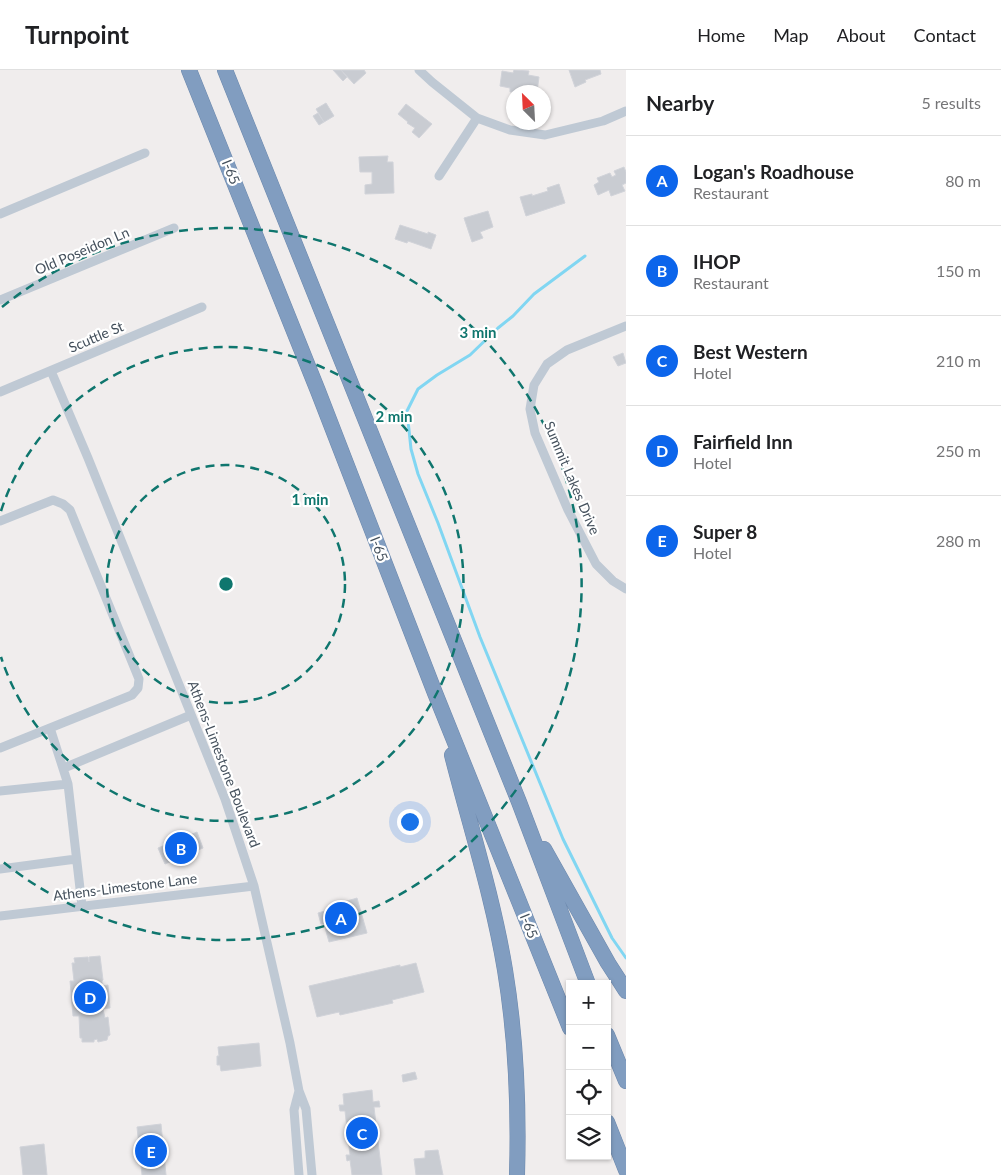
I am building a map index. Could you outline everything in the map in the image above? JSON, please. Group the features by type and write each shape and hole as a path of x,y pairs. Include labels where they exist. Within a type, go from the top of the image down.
{"highway":[{"name":"I-65","path":"189,70 248,215 435,693 569,1025"},
{"path":"225,70 518,802 586,980"},
{"path":"435,693 490,899 505,970 513,1035 517,1175"},
{"path":"518,802 608,963 626,991"},
{"path":"611,1045 626,1081"},
{"path":"611,1132 626,1170"}],"street":[{"path":"419,70 477,118 510,130 545,135 603,120 626,111"},
{"path":"439,176 477,118"},
{"path":"0,214 145,153"},
{"name":"Old Poseidon Ln","path":"0,300 174,228"},
{"name":"Scuttle St","path":"0,392 202,307"},
{"name":"Summit Lakes Drive","path":"626,326 567,350 547,364 534,385 530,409 535,433 568,510 596,564 614,581 626,589"},
{"name":"Athens-Limestone Boulevard","path":"51,371 88,458 225,799 254,886 290,1043 299,1091 306,1109 312,1175"},
{"path":"0,521 53,500 70,510 139,679 138,688 132,695 0,748"},
{"path":"64,768 191,715"},
{"path":"50,728 68,784 82,906"},
{"path":"0,791 68,784"},
{"path":"0,869 76,859"},
{"name":"Athens-Limestone Lane","path":"0,916 254,886"},
{"name":"Athens-Limestone Boulevard","path":"299,1091 294,1110 299,1175"}],"building":[{"path":"333,70 341,70 347,77 343,81"},
{"path":"341,70 364,70 366,73 354,84"},
{"path":"514,70 529,71 528,75 539,77 538,85 500,86 502,71 513,73"},
{"path":"569,70 600,70 601,74 585,80 586,82 575,87"},
{"path":"326,103 334,116 324,122 316,109"},
{"path":"406,104 432,124 419,138 412,132 415,128 398,114"},
{"path":"318,113 324,122 319,125 313,116"},
{"path":"388,156 387,162 393,162 394,193 365,194 365,185 372,184 372,172 360,172 359,157"},
{"path":"624,167 626,183 622,185 625,191 611,196 609,190 598,195 594,185 599,182 597,178 610,173 612,177 616,175 614,171"},
{"path":"559,184 565,203 526,216 520,197 532,194 532,196 548,191 547,188"},
{"path":"488,211 493,227 480,232 483,238 472,242 464,218"},
{"path":"400,225 436,235 431,249 408,241 407,243 395,239"},
{"path":"623,353 626,363 618,366 613,357"},
{"path":"197,832 203,848 165,864 158,848"},
{"path":"357,898 367,933 329,942 324,924 321,924 318,913 328,910 327,907"},
{"path":"100,956 102,986 108,985 110,1008 103,1009 105,1018 108,1017 110,1035 107,1040 98,1042 97,1039 94,1042 82,1042 82,1038 80,1038 79,1016 73,1016 70,981 74,981 72,963 75,963 74,958 88,957 89,962 89,957"},
{"path":"416,963 424,992 392,1000 393,1003 340,1015 339,1012 317,1017 309,986"},
{"path":"259,1043 261,1066 221,1071 220,1065 217,1065 218,1047"},
{"path":"415,1072 417,1079 403,1082 402,1075"},
{"path":"372,1090 373,1102 379,1101 380,1107 374,1107 382,1175 352,1175 350,1160 347,1161 346,1155 350,1155 345,1111 340,1111 339,1105 344,1105 343,1094"},
{"path":"161,1124 166,1175 142,1175 137,1127"},
{"path":"44,1144 47,1175 23,1175 20,1147"},
{"path":"438,1150 443,1175 416,1175 414,1159 425,1158 425,1151"}],"waterway":[{"path":"585,256 534,294 470,355 418,389 407,411 411,449 418,474 480,637 563,839 612,938 626,958"}],"place":[{"name":"IHOP","path":"181,848"},
{"name":"Logan's Roadhouse","path":"341,918"},
{"name":"Fairfield Inn","path":"90,997"},
{"name":"Best Western","path":"362,1133"},
{"name":"Super 8","path":"151,1151"}]}
